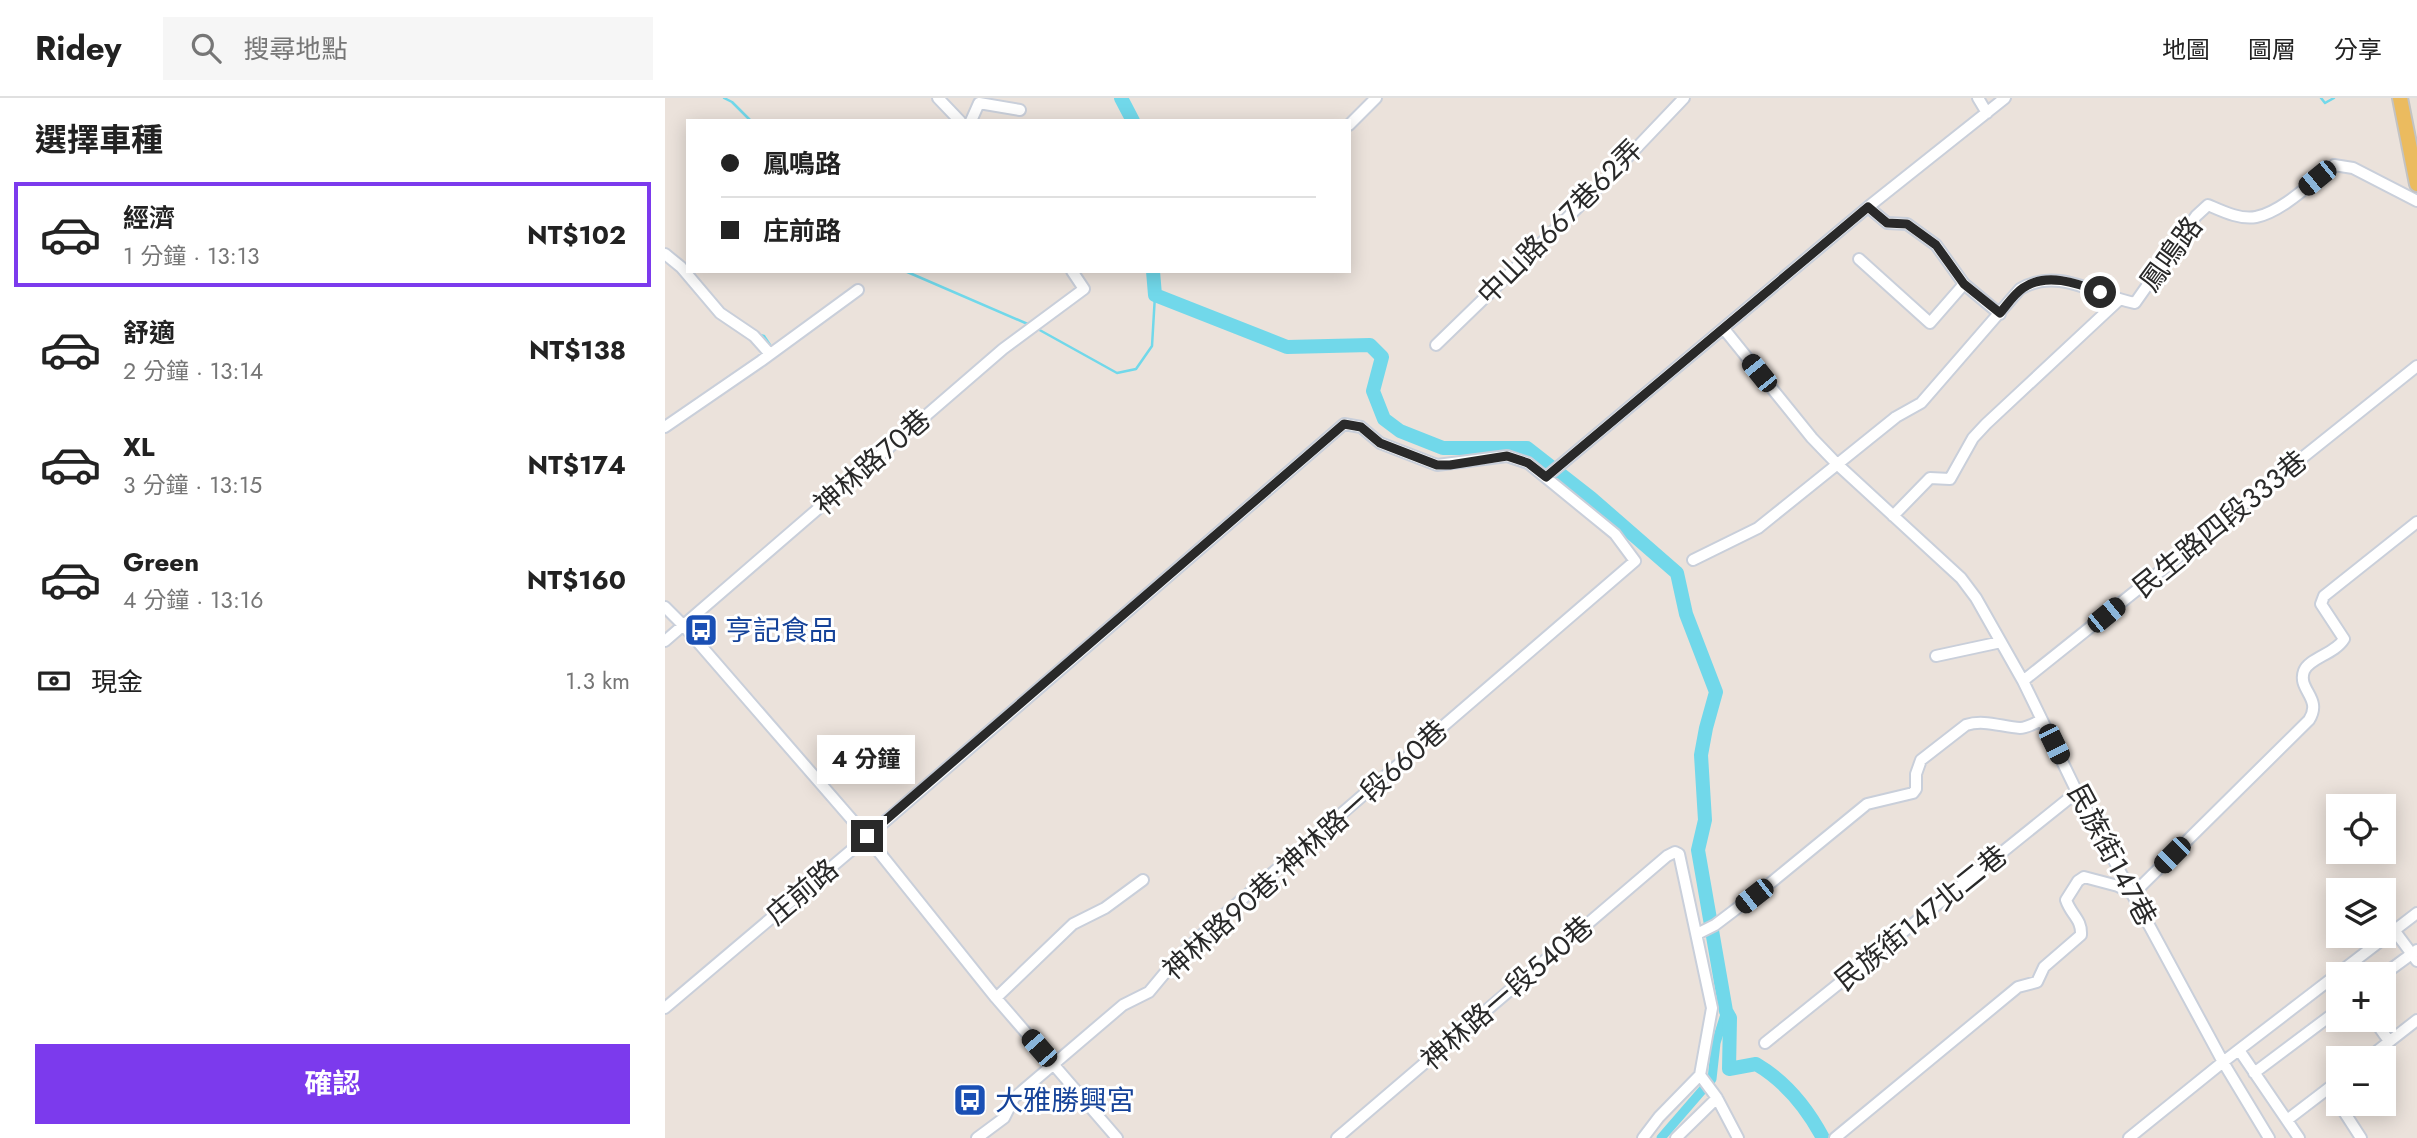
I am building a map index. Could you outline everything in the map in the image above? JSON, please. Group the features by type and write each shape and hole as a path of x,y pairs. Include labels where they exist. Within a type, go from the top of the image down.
{"main road":[{"path":"2400,98 2417,184"}],"street":[{"path":"938,98 958,119"},
{"path":"1351,123 1376,98"},
{"name":"中山路667巷62弄","path":"1436,345 1603,183 1684,98"},
{"path":"1978,98 1987,113"},
{"path":"1546,477 1868,207 2005,98"},
{"path":"972,119 979,103 1020,110"},
{"name":"鳳鳴路","path":"1692,560 1758,528 1896,417 1921,403 2020,289 2043,280 2068,281 2119,300 2135,303 2196,216 2208,205 2234,215 2255,217 2281,204 2334,165 2353,168 2417,201"},
{"path":"1868,207 1887,223 1907,224 1936,245 1964,284 2000,313"},
{"path":"665,254 686,273"},
{"path":"1859,259 1930,323 1964,284"},
{"path":"686,273 720,313 754,336 770,354"},
{"name":"神林路70巷","path":"665,640 1003,349 1084,289 1073,273"},
{"path":"665,427 858,290"},
{"path":"1893,516 1930,478 1951,479 1980,431 2119,300"},
{"name":"民族街147巷","path":"1724,329 1812,438 1961,578 1976,598 2023,681 2077,792 2223,1062 2269,1138"},
{"name":"民生路四段333巷","path":"2023,681 2417,366"},
{"name":"庄前路","path":"665,1008 1344,424 1361,427 1380,443 1437,465 1507,456 1528,463 1546,477"},
{"name":"神林路90巷;神林路一段660巷","path":"977,1138 1004,1118 1014,1098 1123,1005 1149,992 1174,962 1212,926 1635,561 1615,534 1546,477"},
{"path":"1835,1138 2018,987 2037,982 2044,967 2081,936 2082,925 2066,900 2078,881 2084,877 2118,886 2133,894 2309,720 2314,711 2303,680 2306,667 2340,646 2344,639 2322,610 2324,596 2417,522"},
{"path":"665,607 867,836 996,998 1117,1138"},
{"path":"1936,656 2001,642"},
{"path":"1643,1138 1659,1116 1700,1075 1712,1008 1697,933 1715,925 1773,881 1867,804 1913,793 1921,760 1966,725 1993,723 2023,728 2042,720"},
{"name":"民族街147北二巷","path":"1765,1043 2077,792"},
{"name":"神林路一段540巷","path":"1337,1138 1667,856 1675,852 1679,854 1697,933"},
{"path":"996,998 1073,924 1105,908 1143,880"},
{"path":"2396,929 2417,913"},
{"path":"2396,932 2415,955 2396,967"},
{"path":"2129,1138 2371,948"},
{"path":"2254,1073 2326,1019"},
{"path":"2383,1046 2417,1020"},
{"path":"2383,1032 2389,1041"},
{"path":"2239,1049 2299,1138"},
{"path":"1700,1075 1717,1098 1738,1138"},
{"path":"2287,1120 2326,1091"},
{"path":"1676,1138 1717,1098"},
{"path":"2346,1116 2361,1138"}],"waterway":[{"path":"724,98 749,119"},
{"path":"1121,98 1132,119"},
{"path":"2321,98 2325,103 2334,98"},
{"path":"910,273 1030,325"},
{"path":"1153,273 1155,295 1287,347 1370,345 1382,357 1373,391 1384,419 1400,431 1443,448 1527,448 1591,498 1677,573 1686,614 1716,692 1701,755 1705,820 1698,850 1726,1011 1730,1018 1729,1069 1756,1064 1767,1071 1794,1096 1823,1138"},
{"path":"1036,328 1117,373 1136,369 1152,346 1155,295"},
{"path":"757,334 764,336 770,345"},
{"path":"1661,1138 1712,1079 1716,1043 1726,1011"}],"place":[{"name":"亨記食品","path":"701,630"},
{"name":"大雅勝興宮","path":"970,1100"}],"route":[{"path":"867,836 1344,424 1361,427 1380,443 1437,465 1507,456 1528,463 1546,477 1868,207 1887,223 1907,224 1936,245 1964,284 2000,313 2020,289 2043,280 2068,281 2100,292"}]}
